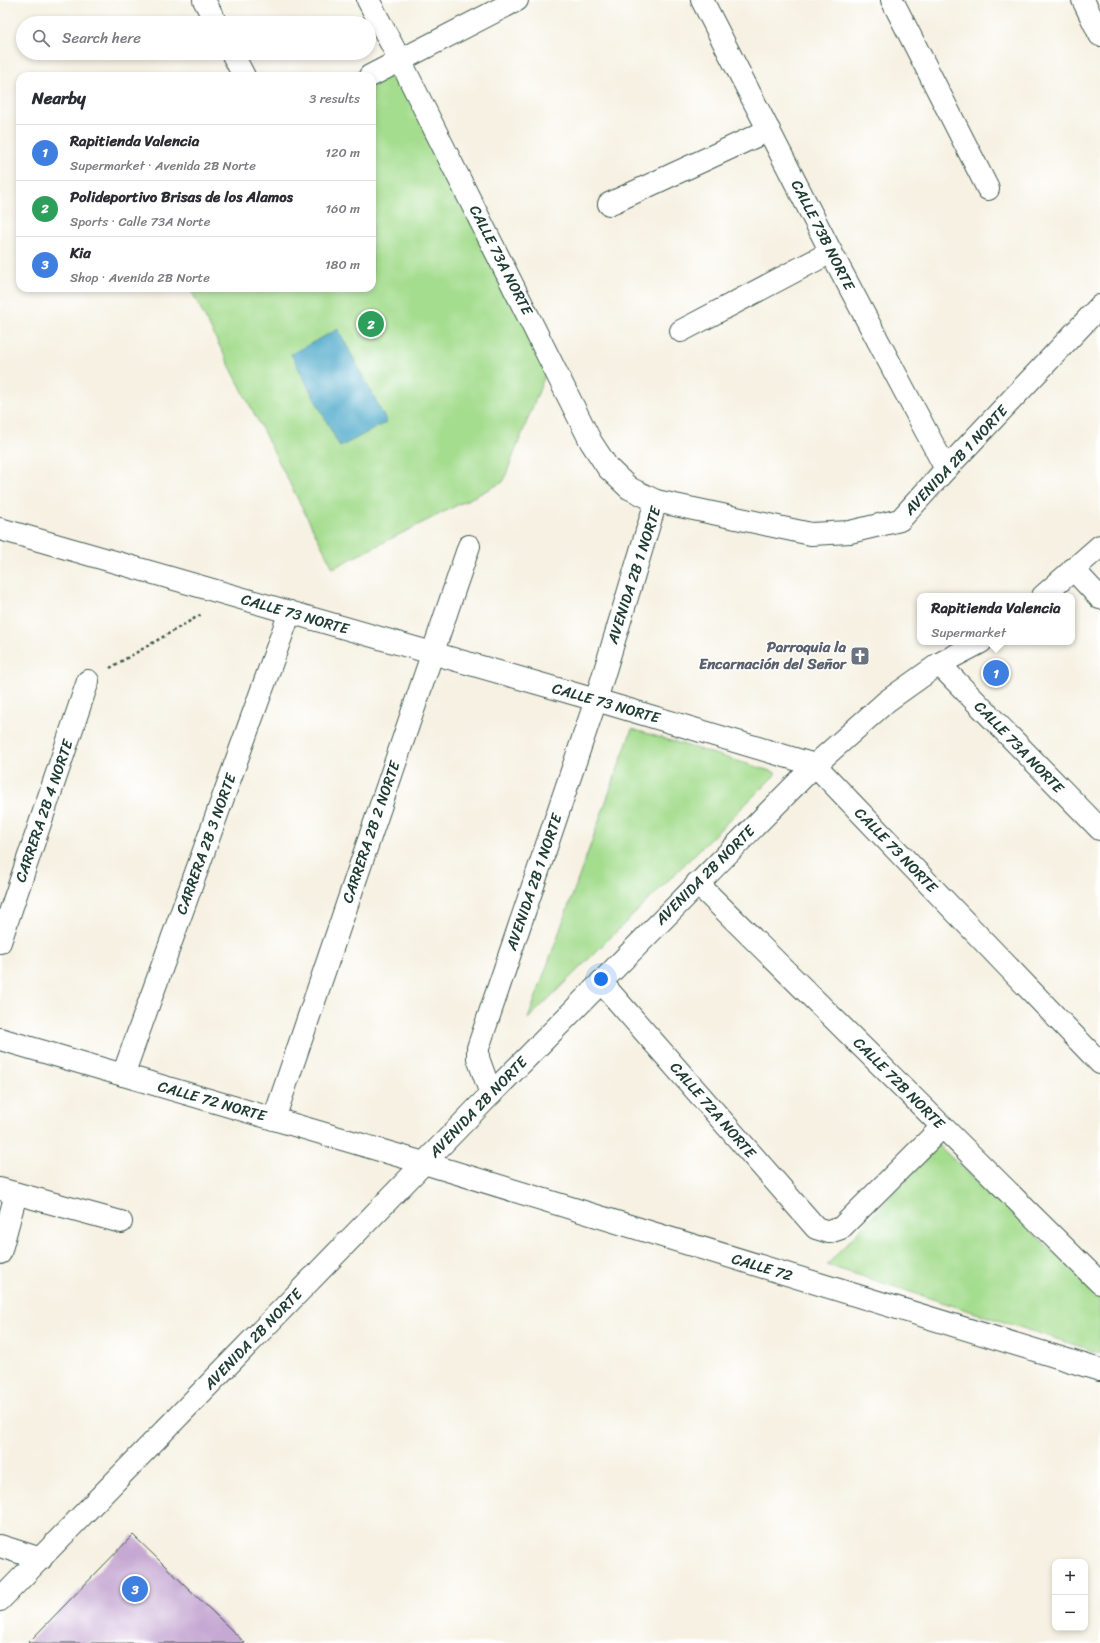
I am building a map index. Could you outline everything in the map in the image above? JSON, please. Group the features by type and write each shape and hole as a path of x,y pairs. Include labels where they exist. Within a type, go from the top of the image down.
{"street":[{"path":"204,0 212,16"},
{"name":"CALLE 73A NORTE","path":"368,0 400,60 591,442 608,468 629,488 656,501"},
{"path":"376,73 517,0"},
{"name":"CALLE 73B NORTE","path":"702,0 946,469"},
{"path":"892,0 988,189"},
{"path":"1083,0 1100,34"},
{"path":"236,60 242,72"},
{"path":"609,204 769,130"},
{"path":"680,331 832,252"},
{"name":"AVENIDA 2B 1 NORTE","path":"490,1094 478,1058 478,1048 596,700 656,501 811,534 850,532 900,520 946,469 1100,306"},
{"name":"CALLE 73 NORTE","path":"0,529 596,700 815,765 1100,1063"},
{"name":"CARRERA 2B 2 NORTE","path":"274,1119 469,546"},
{"path":"1046,593 1100,546"},
{"path":"1073,569 1100,598"},
{"name":"CARRERA 2B 3 NORTE","path":"123,1075 290,612"},
{"name":"AVENIDA 2B NORTE","path":"0,1600 490,1094 815,765 887,701 939,664 975,645"},
{"name":"CALLE 73A NORTE","path":"939,664 1100,829"},
{"name":"CARRERA 2B 4 NORTE","path":"0,942 88,681"},
{"name":"CALLE 72B NORTE","path":"698,884 1100,1283"},
{"name":"CALLE 72A NORTE","path":"601,982 816,1228 829,1232 841,1228 942,1127"},
{"name":"CALLE 72 NORTE","path":"0,1039 424,1163"},
{"name":"CALLE 72","path":"424,1163 1100,1370"},
{"path":"0,1253 8,1192 121,1222"},
{"path":"0,1546 41,1559"}],"path":[{"path":"88,681 234,596"}],"green space":[{"path":"400,60 551,360 503,482 333,568 192,292 376,292 376,74"},
{"path":"632,729 777,773 528,1019"},
{"path":"938,1145 1100,1295 1100,1353 827,1265"}],"water":[{"path":"338,329 387,422 340,447 291,354"}],"building":[{"path":"133,1535 245,1643 28,1643"}],"place":[{"name":"Polideportivo Brisas de los Alamos","path":"371,324"},
{"name":"Parroquia la Encarnación del Señor","path":"860,656"},
{"name":"Rapitienda Valencia","path":"996,673"},
{"name":"Kia","path":"135,1589"}]}
